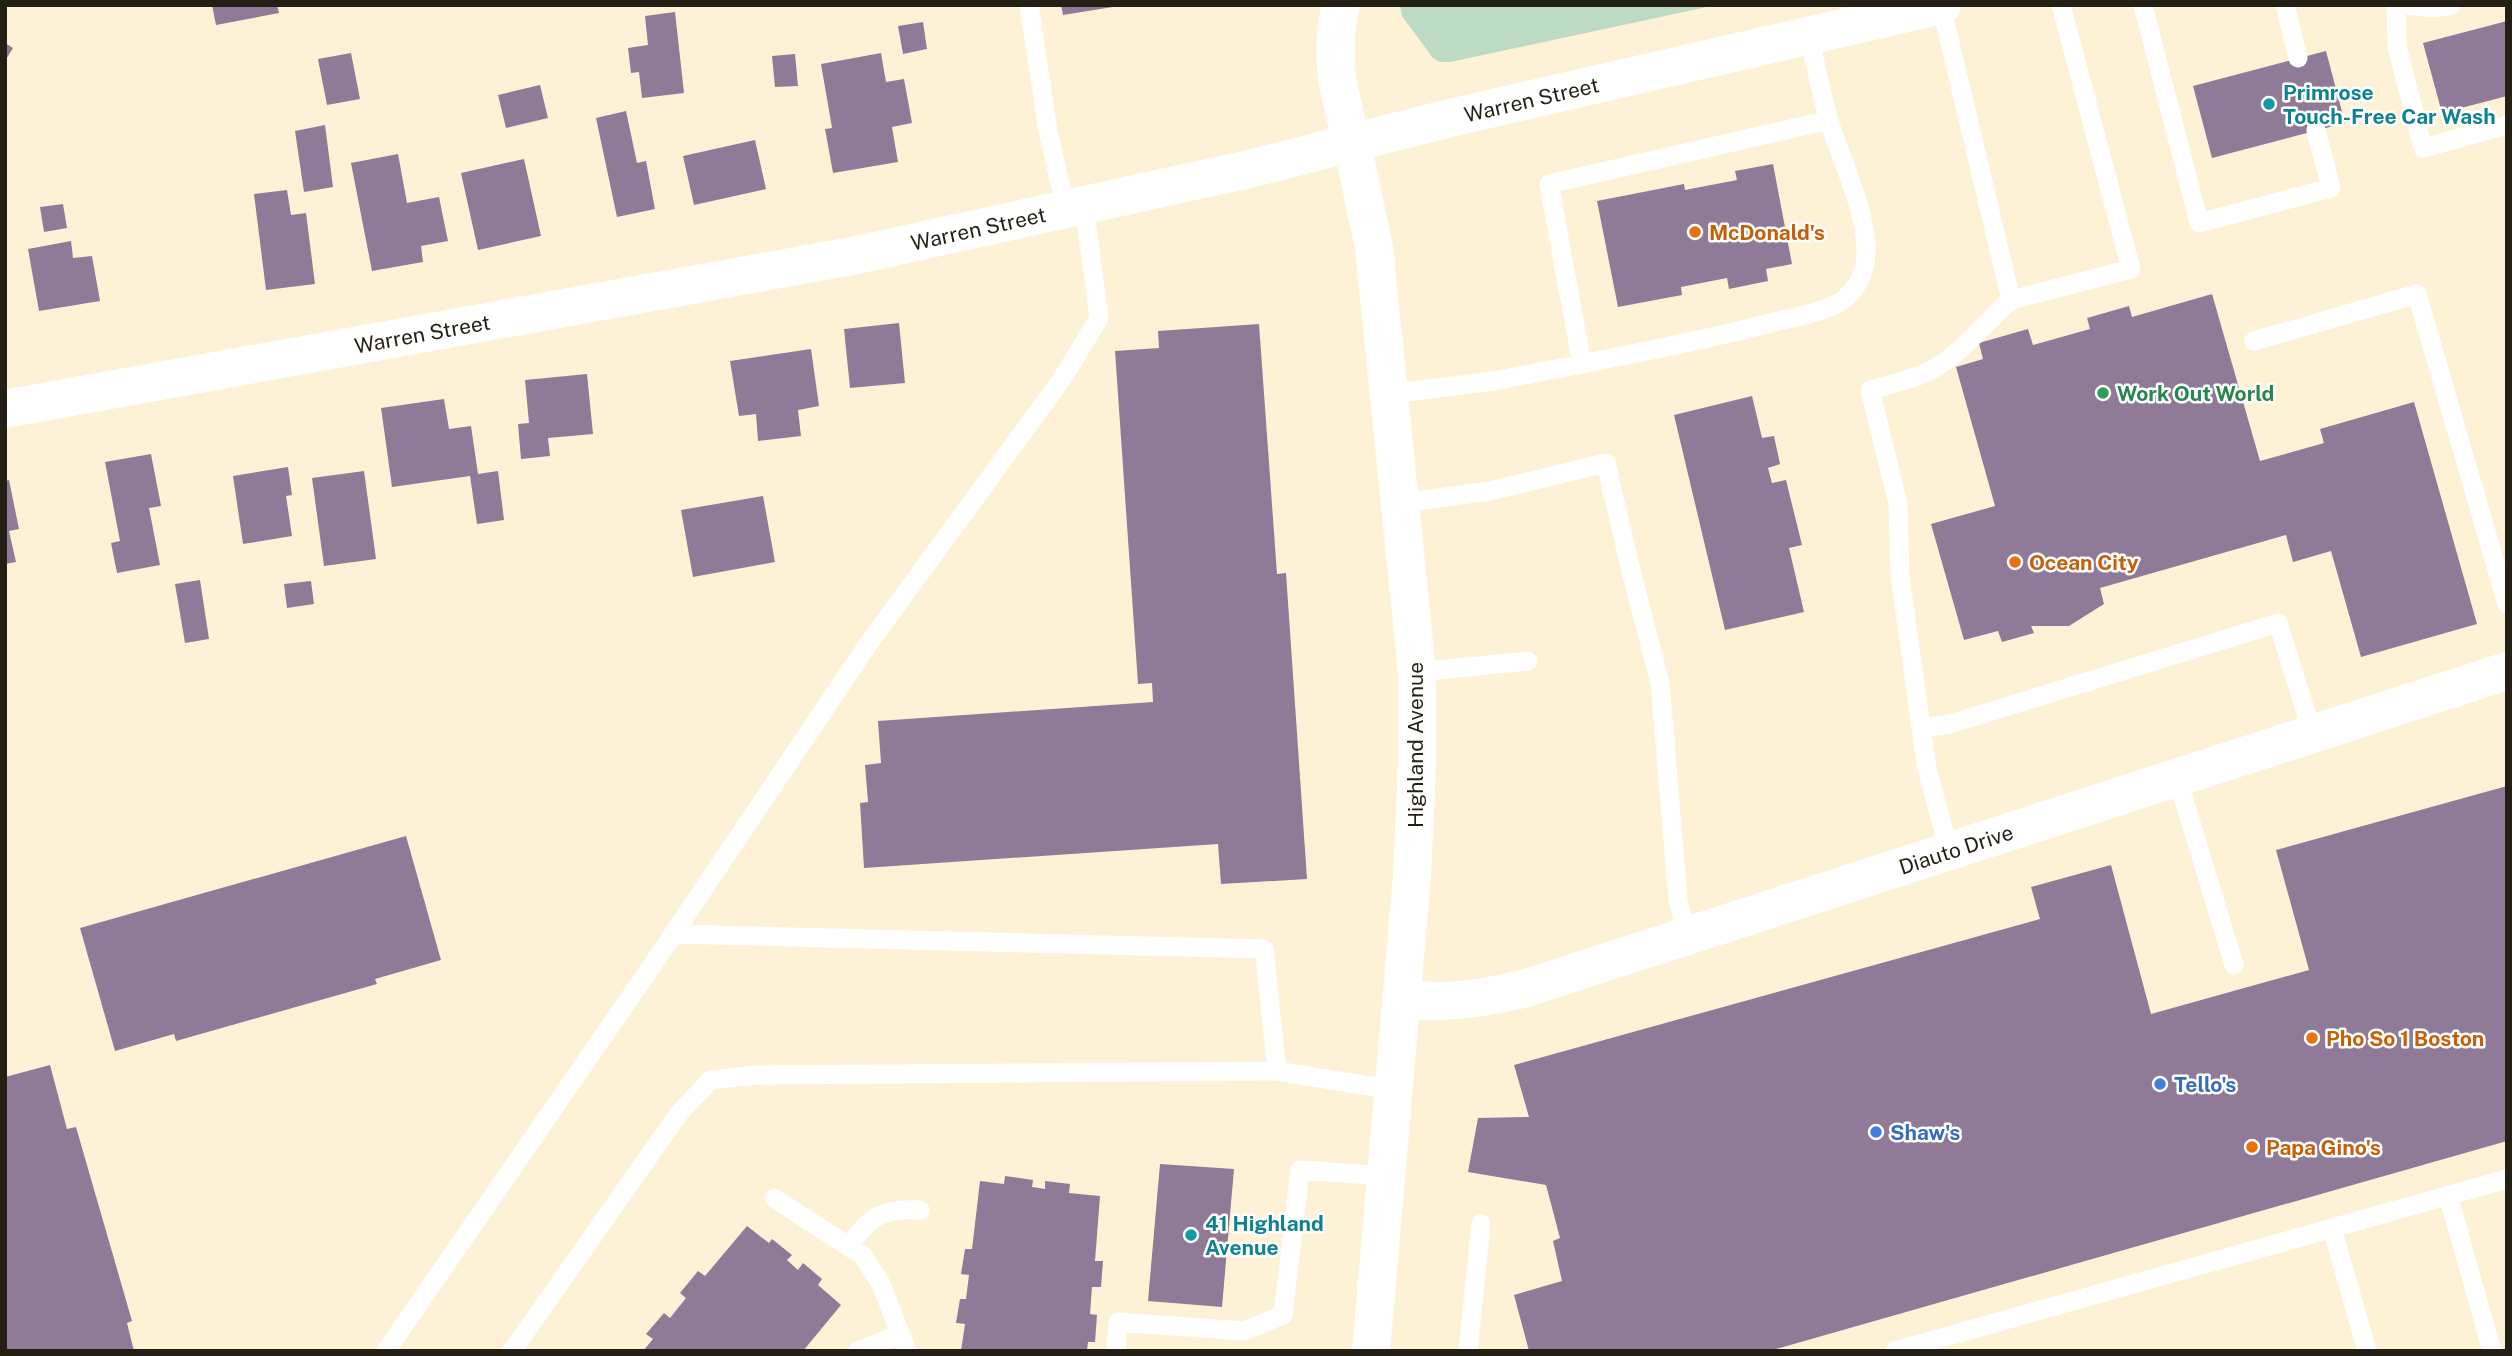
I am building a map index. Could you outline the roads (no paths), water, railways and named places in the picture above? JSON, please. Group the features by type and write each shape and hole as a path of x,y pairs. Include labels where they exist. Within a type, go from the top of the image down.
{"street":[{"name":"Highland Avenue","path":"1341,5 1335,38 1335,69 1374,248 1417,672 1414,842 1371,1351"},
{"name":"Warren Street","path":"5,409 852,256 1249,169 1829,23 1942,5"},
{"name":"Diauto Drive","path":"1401,999 1436,1003 1497,995 1688,936 2507,671"}],"lane":[{"path":"386,1351 869,643 1062,379 1099,318 1075,208 1048,131 1029,5"},
{"path":"1942,5 2011,300"},
{"path":"1949,851 1929,778 1900,577 1898,504 1870,390 1935,368 1959,351 1987,320 2011,300 2131,269 2061,5"},
{"path":"2143,5 2199,223 2331,188 2316,130"},
{"path":"2285,5 2298,58"},
{"path":"2396,5 2397,46 2423,148 2507,125"},
{"path":"2407,5 2432,8 2451,5"},
{"path":"1390,394 1493,381 1733,332 1827,308 1852,293 1865,266 1865,241 1861,216 1829,120 1829,23"},
{"path":"1582,364 1549,184 1829,120"},
{"path":"2255,341 2417,294 2507,604"},
{"path":"1401,503 1490,491 1606,463 1630,571 1660,683 1676,884 1681,916 1688,936"},
{"path":"1922,728 1968,718 2278,624 2313,735"},
{"path":"1417,672 1528,661"},
{"path":"2177,777 2234,965"},
{"path":"673,934 1264,949 1278,1071"},
{"path":"512,1351 680,1112 711,1080 756,1075 1278,1071 1394,1090"},
{"path":"1116,1351 1118,1322 1244,1331 1283,1315 1300,1170 1386,1176"},
{"path":"1895,1351 2507,1179"},
{"path":"2448,1195 2492,1351"},
{"path":"774,1198 863,1256 874,1270 903,1343 858,1351"},
{"path":"849,1246 869,1221 881,1214 894,1210 920,1210"},
{"path":"1468,1351 1481,1224"},
{"path":"2332,1228 2367,1351"}],"place":[{"name":"Primrose Touch-Free Car Wash","path":"2269,104"},
{"name":"McDonald's","path":"1695,232"},
{"name":"Work Out World","path":"2103,393"},
{"name":"Ocean City","path":"2015,562"},
{"name":"Pho So 1 Boston","path":"2312,1038"},
{"name":"Tello's","path":"2160,1084"},
{"name":"Shaw's","path":"1876,1132"},
{"name":"Papa Gino's","path":"2252,1147"},
{"name":"41 Highland Avenue","path":"1191,1235"}]}
